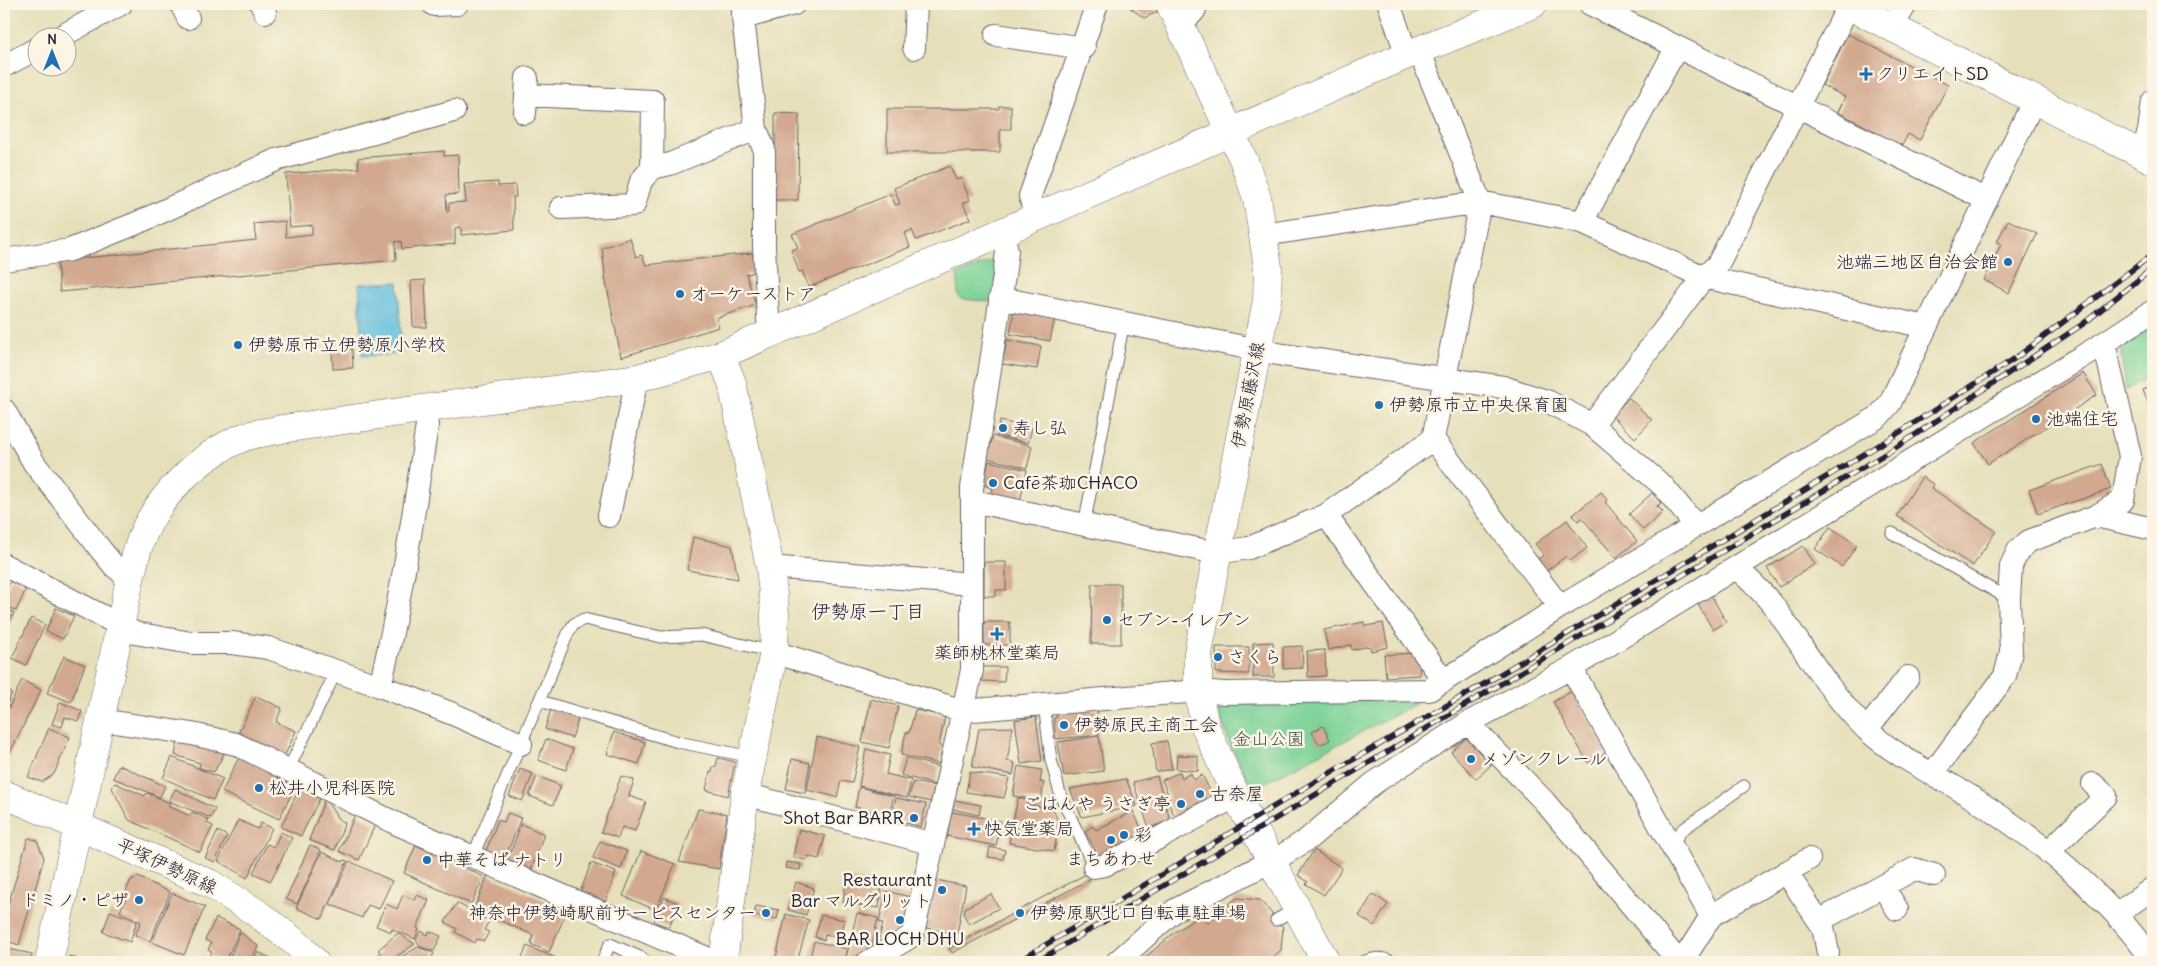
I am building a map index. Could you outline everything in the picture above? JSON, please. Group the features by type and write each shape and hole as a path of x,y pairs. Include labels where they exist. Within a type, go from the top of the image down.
{"street":[{"path":"434,5 457,4"},
{"path":"769,335 764,247 764,149 756,128 743,11 794,4"},
{"path":"914,48 916,4"},
{"path":"1036,218 1030,196 1084,48 1095,4"},
{"path":"1175,15 1194,11 1197,4"},
{"path":"973,500 1216,553 1249,548 1326,515 1433,439 1480,202 1413,52 1389,4"},
{"path":"49,962 130,579 139,545 155,513 178,483 208,457 244,437 263,433 637,378 721,355 1413,52 1533,4"},
{"path":"1590,4 1987,200"},
{"path":"1592,425 1704,277 1718,264 1798,107 1847,4 1899,15 2034,100 2147,157 2153,100"},
{"path":"75,28 114,5"},
{"name":"伊勢原藤沢線","path":"1175,15 1229,133 1244,161 1257,198 1268,267 1267,300 1216,553 1198,653 1198,691 1205,726 1236,796 1272,861"},
{"path":"996,35 1084,48"},
{"path":"1582,222 1677,47"},
{"path":"4,66 28,53"},
{"path":"526,95 653,101 652,168"},
{"path":"774,652 963,712 1198,691 1224,693 1429,690 1560,608 1878,417 1890,403 2034,100"},
{"path":"4,260 70,250 137,223 276,160 454,111"},
{"path":"561,208 620,215 634,205 641,181 652,168 670,164 756,128"},
{"path":"1264,235 1480,202 1582,222 1704,277 1926,327"},
{"path":"868,962 908,939 912,934 972,670 972,488 1007,251 1003,233"},
{"path":"1000,298 1257,350 1503,387 1550,402 1592,425 1663,486 1696,526"},
{"path":"1116,962 1175,910 1272,861 1308,839 1374,783 1468,723 1571,668 2104,343 2153,311"},
{"path":"1933,773 2005,676 2011,652 2010,566 2018,551 2029,541 2096,516 2124,500 2130,456 2104,343"},
{"path":"721,355 732,383 774,592 774,652 745,794 723,962"},
{"path":"609,516 637,378"},
{"path":"380,686 394,631 428,425 425,409"},
{"path":"4,410 34,463 115,567 130,579"},
{"path":"1433,439 1560,608"},
{"path":"1326,515 1444,680"},
{"path":"2096,516 2153,529"},
{"path":"4,565 135,633 191,643 232,643 268,648 380,686 453,714 521,744"},
{"path":"770,567 972,584"},
{"path":"1737,568 1774,608 1824,680 1867,729 1896,753 1933,773 2008,820 2073,872 2116,914 2153,961"},
{"path":"1571,668 1711,916"},
{"path":"1867,729 1908,677"},
{"path":"101,720 192,734 236,744 397,824 716,962"},
{"path":"1468,723 1544,800 1680,962 1711,916 1809,858"},
{"name":"平塚伊勢原線","path":"4,794 209,883 261,916 296,943 315,962"},
{"path":"745,794 933,844"},
{"path":"1094,867 1105,865 1130,853 1236,796"},
{"path":"2048,852 2106,796"},
{"path":"1272,861 1286,914 1326,962"},
{"path":"1819,922 1914,869 1934,875"},
{"path":"1786,872 1819,922 1826,937 1828,953"},
{"path":"1883,887 1896,909"},
{"path":"2116,914 2153,888"}],"lane":[{"path":"1084,525 1124,322"},
{"path":"1892,533 2009,599"},
{"path":"472,858 569,631 574,624 584,619 661,637 700,634 774,652"},
{"path":"288,770 336,672"},
{"path":"540,701 678,742 752,757"},
{"path":"1044,704 1051,760 1061,797 1094,867"},
{"path":"1671,846 1682,830 1744,786"},
{"path":"602,962 610,944 642,958 645,962"},
{"path":"1362,962 1372,958 1384,957 1392,962"}],"green space":[{"path":"1000,258 995,302 961,299 958,295 958,277 956,275"},
{"path":"2152,328 2153,374 2126,390 2121,354 2122,344"},
{"name":"金山公園","path":"1413,699 1415,704 1253,789 1229,742 1218,708 1224,702"}],"water":[{"path":"398,282 402,354 362,356 359,284"}],"building":[{"path":"1125,4 1153,4 1157,12 1144,18"},
{"path":"1848,34 1948,85 1920,140 1908,134 1901,148 1875,135 1876,132 1838,112 1845,97 1822,85"},
{"path":"999,106 1011,106 1011,129 1000,129 1000,152 887,152 887,109 999,109"},
{"path":"775,113 799,114 798,200 775,200"},
{"path":"444,151 444,156 458,155 459,194 446,195 447,212 449,211 449,203 466,202 464,184 498,182 498,186 515,185 516,197 513,197 514,230 461,235 461,227 455,228 455,244 402,249 401,241 395,242 396,260 60,292 57,261 256,240 254,224 285,221 286,237 312,234 312,225 290,227 286,174 359,168 358,158"},
{"path":"950,166 956,180 961,178 970,200 963,203 970,219 916,240 912,230 905,233 910,247 809,287 802,271 799,272 791,250 798,248 792,234 891,194 895,205 900,204 894,188"},
{"name":"池端三地区自治会館","path":"2008,220 2037,234 2009,293 1984,280 2001,244 1997,242"},
{"name":"オーケーストア","path":"630,238 636,257 642,255 646,265 752,253 756,267 752,273 746,274 756,305 716,318 719,327 621,357 606,282 602,248"},
{"path":"425,280 427,327 413,327 411,281"},
{"path":"1014,309 1055,317 1050,341 1010,334"},
{"path":"1007,340 1041,346 1037,369 1002,364"},
{"path":"352,349 353,368 333,369 332,351"},
{"name":"池端住宅","path":"2083,373 2097,395 1988,464 1974,443"},
{"path":"2153,386 2153,416 2143,390"},
{"path":"1629,398 1652,420 1635,438 1612,416"},
{"path":"1000,421 1032,428 1028,443 997,435"},
{"path":"993,436 1032,446 1027,468 987,458"},
{"path":"989,461 1027,470 1020,501 992,494 993,488 983,485"},
{"name":"池端住宅","path":"2102,464 2111,489 2038,514 2029,490"},
{"path":"1922,477 1933,484 1931,488 1996,531 1973,566 1897,516"},
{"path":"1601,492 1607,500 1605,502 1637,541 1616,558 1582,518 1578,521 1573,515"},
{"path":"1652,493 1661,503 1657,506 1663,512 1643,530 1629,514"},
{"path":"1567,520 1587,548 1570,561 1566,556 1545,572 1536,560 1544,555 1535,544"},
{"path":"1830,527 1857,545 1842,567 1815,549"},
{"path":"693,537 732,546 738,579 687,570"},
{"path":"1803,546 1815,564 1779,587 1767,568"},
{"path":"984,562 1006,562 1006,590 996,590 996,596 984,596"},
{"path":"12,578 24,584 25,591 16,611 4,605 4,595"},
{"name":"セブン-イレブン","path":"1092,584 1121,584 1121,644 1091,644"},
{"path":"1710,593 1726,622 1713,630 1696,601"},
{"path":"4,608 14,613 4,634"},
{"path":"56,608 74,616 63,639 46,631"},
{"path":"31,618 45,625 26,665 12,658"},
{"name":"薬師桃林堂薬局","path":"984,622 1010,622 1010,645 984,645"},
{"path":"1364,622 1365,626 1383,623 1388,647 1371,651 1370,646 1352,650 1351,645 1328,650 1324,630"},
{"path":"1273,642 1274,677 1253,677 1253,643"},
{"path":"1302,646 1303,668 1283,669 1283,647"},
{"path":"1216,647 1249,647 1249,674 1216,673"},
{"path":"1325,650 1326,676 1308,677 1307,651"},
{"path":"1414,653 1419,658 1420,675 1386,677 1384,655"},
{"path":"64,656 85,665 71,702 47,693"},
{"path":"982,667 1005,667 1004,682 982,681"},
{"path":"22,680 41,690 4,765 4,718"},
{"path":"4,689 12,693 4,711"},
{"path":"1572,691 1607,752 1588,763 1553,702"},
{"path":"256,696 282,708 276,722 296,731 284,757 237,736"},
{"path":"871,699 898,706 889,748 862,742"},
{"path":"60,702 82,711 78,721 65,717 62,727 52,724"},
{"path":"551,709 579,717 572,738 545,729"},
{"path":"915,710 945,716 939,746 943,747 939,764 901,755 906,732 909,733"},
{"path":"1097,710 1099,735 1056,739 1054,718 1057,717 1056,713"},
{"path":"1036,717 1042,761 1021,764 1015,720"},
{"path":"1323,726 1330,740 1319,745 1312,732"},
{"path":"1013,727 1007,761 1015,763 1013,775 972,767 979,728"},
{"path":"49,728 70,737 54,774 42,782 28,777"},
{"path":"614,732 645,742 639,764 607,754"},
{"path":"1099,736 1104,771 1064,776 1058,742"},
{"path":"817,737 860,747 852,783 841,781 837,797 807,790"},
{"name":"メゾンクレール","path":"1466,738 1491,765 1476,779 1451,752"},
{"path":"546,739 573,749 566,770 538,760"},
{"path":"178,741 225,752 214,772 199,768 200,763 175,755"},
{"path":"1167,741 1172,769 1156,772 1152,743"},
{"path":"866,749 890,755 886,774 911,780 907,798 859,786"},
{"path":"1177,755 1198,756 1198,771 1176,769"},
{"path":"172,757 223,779 213,800 163,778"},
{"name":"松井小児科医院","path":"239,757 296,785 279,819 222,792"},
{"path":"718,758 735,762 728,796 706,790 710,772 716,766"},
{"path":"906,758 939,767 935,785 901,775"},
{"path":"792,759 810,763 805,793 786,789"},
{"path":"119,765 165,786 160,797 113,778"},
{"path":"1018,766 1042,770 1040,782 1044,783 1041,801 1013,796"},
{"path":"520,769 533,774 522,801 509,796"},
{"path":"970,772 1009,778 1004,798 966,792"},
{"path":"1180,772 1182,778 1191,773 1194,780 1202,775 1213,796 1174,815 1167,800 1170,799 1162,780"},
{"path":"537,776 561,786 553,805 529,796"},
{"path":"621,776 634,780 629,796 646,802 635,831 622,827 618,838 601,832"},
{"path":"1157,776 1170,820 1149,828 1133,782"},
{"path":"1126,779 1137,806 1082,817 1070,789"},
{"path":"913,782 934,786 931,802 909,797"},
{"path":"115,783 145,796 147,793 170,803 168,806 190,816 192,812 209,820 207,823 213,826 200,852 129,820 112,788"},
{"path":"859,787 894,796 888,820 870,816 871,811 855,807"},
{"path":"175,789 215,809 211,818 169,801"},
{"path":"299,789 320,798 301,836 281,827"},
{"path":"896,798 926,804 921,827 892,819"},
{"path":"1018,798 1027,800 1027,804 1053,809 1063,833 1013,821"},
{"path":"325,799 339,820 345,822 335,850 309,840"},
{"path":"954,800 981,805 979,815 953,809"},
{"path":"698,809 727,814 719,869 679,862"},
{"path":"1133,811 1144,834 1099,857 1085,831 1093,826 1096,830"},
{"name":"快気堂薬局","path":"952,812 1001,821 996,846 947,836"},
{"path":"356,813 375,825 359,860 339,851"},
{"path":"508,813 521,818 505,859 486,851 498,820 504,822"},
{"path":"238,820 258,829 261,823 272,828 247,878 218,861"},
{"path":"521,824 544,834 530,873 513,866 515,862 508,860"},
{"path":"1012,827 1057,835 1054,851 1009,843"},
{"path":"799,829 825,836 819,859 807,856 806,860 793,857"},
{"path":"218,831 227,836 215,862 205,858"},
{"path":"281,832 292,838 271,881 253,873 267,844 274,847"},
{"path":"28,838 37,840 44,858 19,945 4,940 4,918"},
{"path":"600,841 627,851 621,869 593,858"},
{"path":"310,845 321,850 297,904 286,899"},
{"path":"416,845 484,877 471,904 404,873"},
{"path":"990,847 1005,850 1003,859 988,857"},
{"path":"1314,850 1342,868 1324,895 1306,884 1308,882 1298,875"},
{"path":"641,851 675,864 656,910 623,896"},
{"path":"322,852 343,862 344,860 347,861 322,919 296,908"},
{"path":"349,861 392,881 379,909 368,905 362,918 330,904"},
{"path":"786,862 801,864 800,870 785,868"},
{"path":"591,863 616,872 605,903 580,893"},
{"name":"伊勢原駅北口自転車駐車場","path":"1088,873 1090,879 952,953 949,948"},
{"path":"488,875 567,911 549,952 531,944 533,935 474,909"},
{"path":"138,877 170,892 150,941 135,935 141,922 120,912 131,880"},
{"path":"846,878 882,884 879,908 843,903"},
{"path":"936,880 966,886 957,934 926,928"},
{"path":"796,882 814,888 806,915 788,910"},
{"path":"886,891 910,897 904,926 900,931 878,943 883,923 879,922"},
{"path":"172,893 205,907 184,955 152,942"},
{"path":"991,894 999,908 969,924 964,915 965,908"},
{"path":"1373,894 1388,904 1374,926 1359,916"},
{"path":"403,895 415,900 417,895 429,900 417,928 419,929 415,939 392,929 391,932 376,926 386,904 397,909"},
{"path":"664,897 678,903 669,927 654,922"},
{"path":"1237,898 1260,900 1283,927 1281,950 1267,962 1140,962 1175,932 1201,915 1208,923"},
{"path":"457,903 489,921 484,930 489,932 484,941 477,939 475,943 455,932 457,929 445,922"},
{"name":"神奈中伊勢崎駅前サービスセンター","path":"756,906 779,910 777,919 754,915"},
{"path":"110,911 137,921 130,942 103,932"},
{"path":"857,913 878,918 871,949 845,962"},
{"path":"786,914 809,920 797,962 775,962"},
{"path":"821,915 845,920 840,938 825,935 824,940 815,937"},
{"path":"216,918 240,929 225,962 210,956 212,952 208,950 211,943 205,940"},
{"path":"421,931 428,935 429,931 441,936 434,951 421,947 416,940"},
{"path":"240,932 258,946 251,962 228,962"},
{"path":"398,933 415,944 388,962 378,962 375,957 381,953 378,950"},
{"path":"814,941 847,949 843,962 809,962"},
{"path":"527,946 565,962 520,962"},
{"path":"418,947 434,953 430,962 393,962"},
{"path":"4,948 32,954 30,962 4,962"},
{"path":"258,952 279,962 254,962"},
{"path":"69,956 86,962 68,962"},
{"path":"202,956 218,962 199,962"}],"railway":[{"path":"1017,962 1311,784 1484,684 1889,439 2017,357 2153,254"},
{"path":"1036,962 1895,448 2083,324 2153,268"}],"place":[{"name":"クリエイトSD","path":"1866,74"},
{"name":"池端三地区自治会館","path":"2008,262"},
{"name":"オーケーストア","path":"680,294"},
{"name":"伊勢原市立伊勢原小学校","path":"238,345"},
{"name":"伊勢原市立中央保育園","path":"1379,405"},
{"name":"池端住宅","path":"2036,419"},
{"name":"寿し弘","path":"1003,428"},
{"name":"Cafē茶珈CHACO","path":"993,483"},
{"name":"セブン-イレブン","path":"1107,620"},
{"name":"薬師桃林堂薬局","path":"997,634"},
{"name":"さくら","path":"1218,657"},
{"name":"伊勢原民主商工会","path":"1064,725"},
{"name":"メゾンクレール","path":"1471,759"},
{"name":"松井小児科医院","path":"259,788"},
{"name":"古奈屋","path":"1200,794"},
{"name":"ごはんや うさぎ亭","path":"1181,804"},
{"name":"Shot Bar BARR","path":"914,818"},
{"name":"快気堂薬局","path":"974,829"},
{"name":"彩","path":"1124,835"},
{"name":"まちあわせ","path":"1111,840"},
{"name":"中華そば ナトリ","path":"427,860"},
{"name":"Restaurant Bar マルグリット","path":"942,890"},
{"name":"ドミノ・ピザ","path":"139,900"},
{"name":"神奈中伊勢崎駅前サービスセンター","path":"766,913"},
{"name":"伊勢原駅北口自転車駐車場","path":"1020,913"},
{"name":"BAR LOCH DHU","path":"900,920"}],"district":[{"name":"伊勢原一丁目","path":"868,611"}]}
